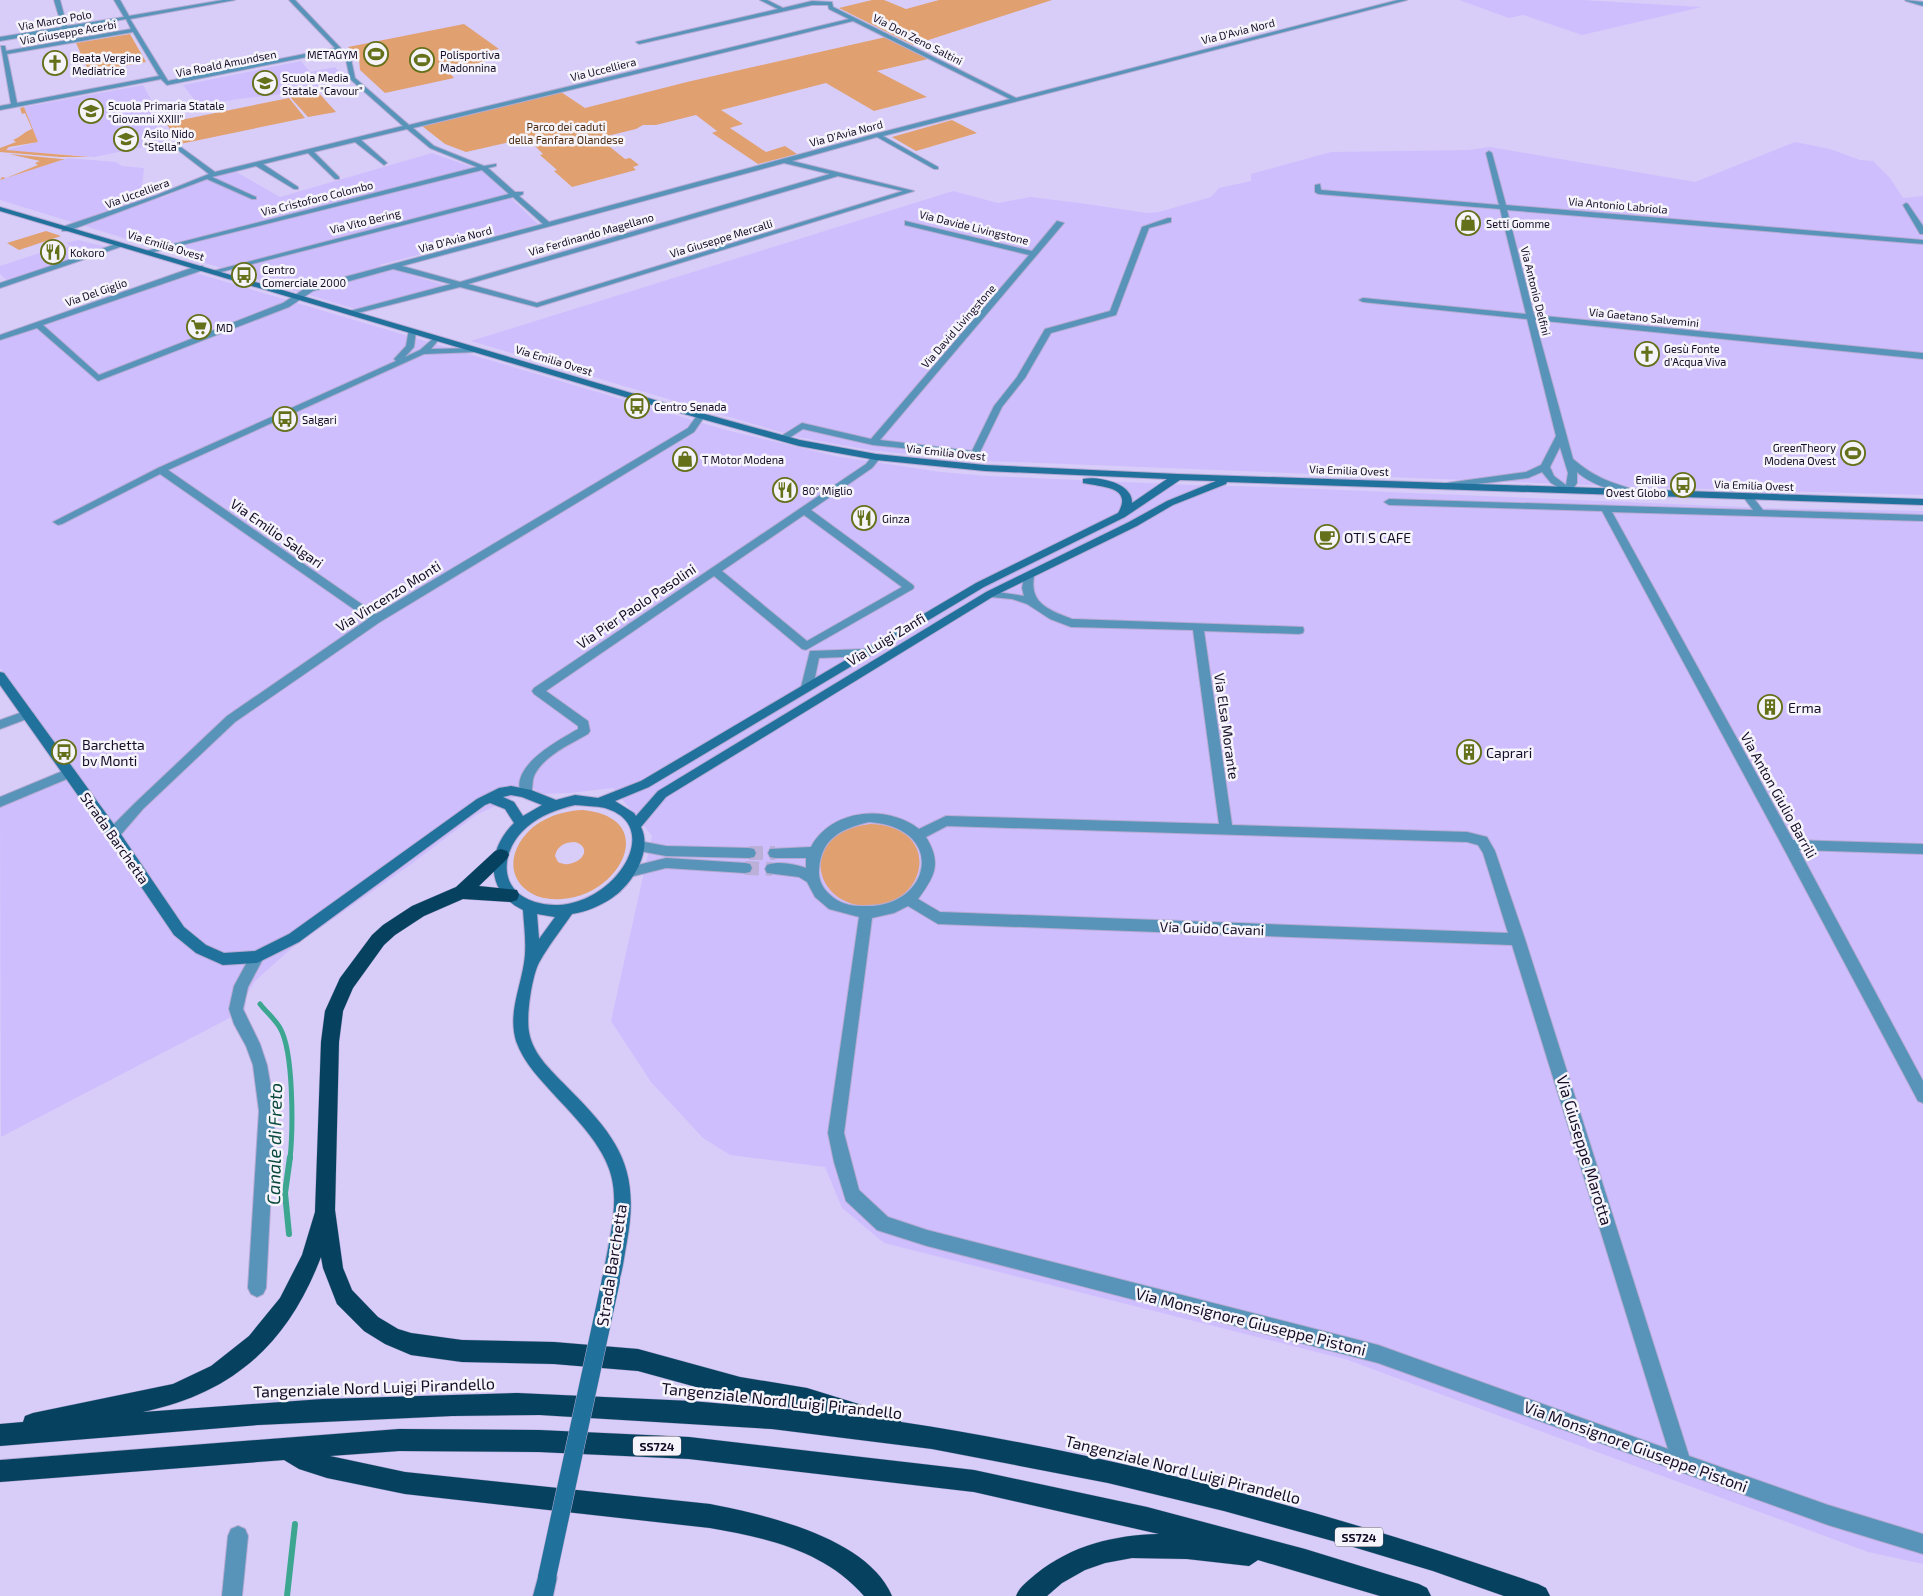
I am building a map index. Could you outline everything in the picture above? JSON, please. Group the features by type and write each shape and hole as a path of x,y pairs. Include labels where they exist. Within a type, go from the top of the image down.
{"highway":[{"path":"501,855 462,892 418,911 389,930 378,940 355,969 334,1010 330,1042 325,1210 333,1268 344,1297 371,1324 392,1337 411,1344 462,1351 554,1353 638,1360 740,1388 807,1399 930,1438"},
{"path":"462,892 511,895"},
{"path":"0,1430 173,1395 192,1388 231,1365 249,1352 277,1322 290,1302 311,1259 325,1210"},
{"name":"Tangenziale Nord Luigi Pirandello","path":"0,1434 394,1406 521,1404 725,1414 930,1438 1097,1469 1177,1488 1400,1548 1538,1596"},
{"name":"SS724","path":"0,1471 399,1440 539,1441 689,1448 974,1481 1147,1519 1304,1561 1419,1596"},
{"path":"285,1448 307,1460 327,1467 405,1483 690,1514 758,1524 795,1535 826,1551 856,1570 880,1596"},
{"path":"1028,1596 1041,1583 1066,1565 1089,1554 1120,1548 1174,1546 1304,1561"}],"street":[{"path":"57,0 65,28"},
{"path":"118,0 162,78"},
{"name":"Via Marco Polo","path":"0,37 232,0"},
{"path":"292,0 349,60 352,78 355,81 432,146 484,168 520,193 547,224"},
{"path":"763,0 783,10"},
{"name":"Via D'Avia Nord","path":"37,324 98,378 286,305 310,290 392,266 877,135 1404,0"},
{"path":"1908,0 1923,4"},
{"name":"Via Don Zeno Saltini","path":"639,42 812,3 831,2 831,8 1014,99"},
{"name":"Via Uccelliera","path":"65,229 159,196 211,175 854,19"},
{"name":"Via Giuseppe Acerbi","path":"4,53 135,30"},
{"path":"0,37 14,105"},
{"name":"Via Roald Amundsen","path":"0,108 162,78 166,83 171,84 339,49"},
{"path":"401,129 412,138"},
{"path":"877,135 936,168"},
{"path":"357,140 384,163"},
{"path":"176,146 211,175 254,198"},
{"path":"310,151 337,178"},
{"name":"Via Antonio Delfini","path":"1489,153 1561,436 1574,477 1568,490"},
{"path":"782,160 836,174"},
{"path":"258,164 296,188"},
{"name":"Via Cristoforo Colombo","path":"146,252 494,166"},
{"name":"Via Giuseppe Mercalli","path":"461,284 537,305 911,191 836,174"},
{"name":"Via Ferdinando Magellano","path":"353,314 836,174"},
{"name":"Via Antonio Labriola","path":"1318,185 1318,192 1923,242"},
{"name":"Via Vito Bering","path":"213,272 520,193"},
{"path":"1906,205 1923,232"},
{"name":"Via Emilia Ovest","path":"0,209 701,416 783,438 876,457 984,468 1178,477 1749,498 1923,502"},
{"path":"783,438 802,426 873,442 975,454 998,406 1021,378 1048,331 1113,313 1146,227 1168,220"},
{"name":"Via Davide Livingstone","path":"908,222 1035,254"},
{"name":"Via David Livingstone","path":"873,442 1060,224"},
{"path":"0,286 122,245"},
{"path":"392,266 461,284"},
{"name":"Via Del Giglio","path":"0,338 200,268"},
{"name":"Via Gaetano Salvemini","path":"1363,300 1923,356"},
{"path":"410,347 412,331"},
{"path":"388,366 410,347 436,338"},
{"path":"423,352 436,338"},
{"path":"58,522 161,470 388,366 423,352 477,350"},
{"name":"Via Vincenzo Monti","path":"114,834 139,806 231,720 376,619 690,430 701,416"},
{"path":"1561,436 1545,467 1546,474 1554,482 1568,490"},
{"name":"Via Pier Paolo Pasolini","path":"526,793 526,778 532,767 557,747 584,731 584,724 538,691 869,466 876,457"},
{"path":"1569,460 1595,480 1640,494"},
{"path":"1446,486 1528,475 1545,467"},
{"path":"984,468 1002,475 1097,481 1113,485 1122,490 1128,498 1128,507 1122,515"},
{"name":"Via Emilio Salgari","path":"161,470 376,619"},
{"path":"1170,503 1178,477"},
{"name":"Via Luigi Zanfi","path":"600,802 645,784 980,586 1122,515 1161,486 1178,477"},
{"name":"Via Luigi Zanfi","path":"635,826 662,794 990,594 1133,524 1170,503 1202,489 1235,479"},
{"path":"1749,498 1761,514"},
{"path":"1389,502 1923,518"},
{"path":"804,510 909,587 810,650"},
{"name":"Via Anton Giulio Barrili","path":"1606,510 1789,845 1923,1096"},
{"path":"714,571 810,650 866,652"},
{"path":"1029,576 1027,588 1031,601"},
{"path":"990,594 1012,596 1031,601 1054,616 1071,623 1299,630"},
{"name":"Via Elsa Morante","path":"1198,627 1226,828"},
{"path":"807,687 810,650"},
{"name":"Strada Barchetta","path":"0,676 114,834 179,932 201,949 223,959 257,957 294,938 489,798 504,790 515,789 556,805"},
{"path":"0,725 28,714"},
{"path":"0,802 70,773"},
{"path":"489,798 504,800 514,809 521,824"},
{"path":"575,800 600,802 620,809 635,826 639,846 637,857 630,872 617,887 603,897 584,905 567,910 548,910 530,907 511,895 500,877 501,855 506,843 521,824 535,814 556,805 575,800"},
{"path":"772,869 795,869 804,872 813,879 825,898 833,904 854,912 866,913 888,910 910,901 922,886 928,875 929,863 926,848 918,835 895,821 869,817 851,821 832,830 815,851 812,862 813,879"},
{"path":"918,835 946,821 1226,828"},
{"name":"Via Giuseppe Marotta","path":"1226,828 1467,837 1482,841 1489,851 1518,939 1682,1462"},
{"path":"1789,845 1923,849"},
{"path":"639,846 666,850 749,853"},
{"path":"775,854 800,854 815,851"},
{"path":"630,872 666,863 745,868"},
{"name":"Via Guido Cavani","path":"910,901 938,918 1518,939"},
{"name":"Strada Barchetta","path":"530,907 531,962 521,1000 520,1020 524,1042 535,1063 594,1123 612,1155 622,1182 622,1216 611,1280 545,1587"},
{"name":"Strada Barchetta","path":"531,962 567,910"},
{"name":"Via Monsignore Giuseppe Pistoni","path":"866,913 836,1133 852,1195 883,1224 936,1240 1378,1354 1828,1515 1923,1544"},
{"path":"257,957 241,986 236,1009 239,1019 254,1044 267,1111 257,1288"},
{"path":"232,1596 238,1536"}],"shaded area":[{"path":"1459,0 1582,0 1702,7 1582,35 1523,15 1509,18"},
{"name":"Scuola Media Statale \"Cavour\"","path":"301,61 310,72 335,67 348,81 275,95 199,106 183,85"},
{"name":"Scuola Primaria Statale \"Giovanni XXIII\"","path":"143,85 159,115 156,125 169,142 94,157 5,150 38,142 24,107"},
{"path":"1795,142 1830,149 1860,160 1873,161 1890,178 1903,198 1923,196 1923,495 1638,487 963,460 869,450 797,437 471,341 953,191 998,203 1030,197 1147,213 1159,212 1211,197 1219,188 1251,181 1251,174 1331,152 1469,150 1490,147 1695,182"},
{"path":"432,153 483,171 538,224 379,265 444,285 358,310 0,200 0,180 68,158 116,162 122,166 144,168 142,189 162,198 207,178 235,171 280,197"},
{"path":"78,240 107,247 9,282 0,274 0,266 52,249 58,250 71,246 66,243"},
{"path":"196,273 726,430 835,456 941,472 988,476 1192,485 1769,508 1923,511 1923,1564 1868,1552 1348,1360 884,1243 842,1208 825,1167 730,1155 703,1138 651,1082 611,1021 652,836 613,788 541,794 533,788 476,815 410,865 293,947 255,981 246,996 245,1010 1,1137 0,806 76,773 0,668 0,341"}],"green space":[{"path":"872,0 884,0 906,9 939,0 1052,0 913,45 839,8"},
{"name":"Polisportiva Madonnina","path":"464,24 499,49 478,53 487,61 447,70 454,78 385,93 360,70 359,58 348,47"},
{"path":"130,34 146,62 89,72 76,43"},
{"name":"Parco dei caduti della Fanfara Olandese","path":"886,37 928,59 877,71 927,97 874,111 826,83 721,110 743,124 730,128 766,152 785,146 797,154 758,164 712,133 717,131 696,115 656,125 643,125 636,129 599,138 625,159 630,158 639,165 633,167 636,170 572,187 554,171 557,170 540,155 543,154 527,138 466,152 445,144 422,126 561,92 585,108 687,82"},
{"path":"317,91 336,112 308,117 290,97"},
{"path":"289,98 305,118 180,144 166,123"},
{"path":"24,107 38,142 9,147 6,150 89,157 60,157 0,152 0,148 16,142 13,140 32,129 25,113 22,114 20,108"},
{"path":"952,120 977,133 916,151 892,137"},
{"path":"9,154 65,159 0,180 2,177 6,178 38,165 35,163 40,161"},
{"path":"46,231 61,236 19,250 7,243"},
{"path":"583,810 607,816 621,827 626,841 624,856 615,872 601,885 583,895 556,899 536,895 519,883 513,863 517,848 522,839 536,825 554,816","holes":["575,842 584,849 584,854 577,861 571,864 558,862 555,856 562,845"]},
{"path":"870,824 895,829 911,839 918,853 919,869 912,885 900,897 881,905 858,905 845,901 835,895 827,886 822,876 822,855 828,844 837,835 849,829"}],"waterway":[{"name":"Canale di Freto","path":"260,1004 276,1022 285,1039 290,1072 292,1111 290,1159"},
{"name":"Canale di Freto","path":"289,1234 285,1193 290,1157"},
{"name":"Canale di Freto","path":"287,1596 295,1524"}],"tunnel":[{"path":"749,853 775,853"},
{"path":"745,868 772,869"}],"place":[{"name":"METAGYM","path":"376,54"},
{"name":"Polisportiva Madonnina","path":"422,60"},
{"name":"Beata Vergine Mediatrice","path":"55,63"},
{"name":"Scuola Media Statale \"Cavour\"","path":"265,83"},
{"name":"Scuola Primaria Statale \"Giovanni XXIII\"","path":"91,111"},
{"name":"Asilo Nido “Stella”","path":"126,139"},
{"name":"Setti Gomme","path":"1468,223"},
{"name":"Kokoro","path":"53,252"},
{"name":"Centro Comerciale 2000","path":"244,275"},
{"name":"MD","path":"199,327"},
{"name":"Gesù Fonte d'Acqua Viva","path":"1647,354"},
{"name":"Centro Senada","path":"637,406"},
{"name":"Salgari","path":"285,419"},
{"name":"GreenTheory Modena Ovest","path":"1853,453"},
{"name":"T Motor Modena","path":"685,459"},
{"name":"Emilia Ovest Globo","path":"1683,485"},
{"name":"80° Miglio","path":"785,490"},
{"name":"Ginza","path":"864,518"},
{"name":"OTI S CAFE","path":"1327,537"},
{"name":"Erma","path":"1770,707"},
{"name":"Barchetta bv Monti","path":"64,752"},
{"name":"Caprari","path":"1469,752"}]}
